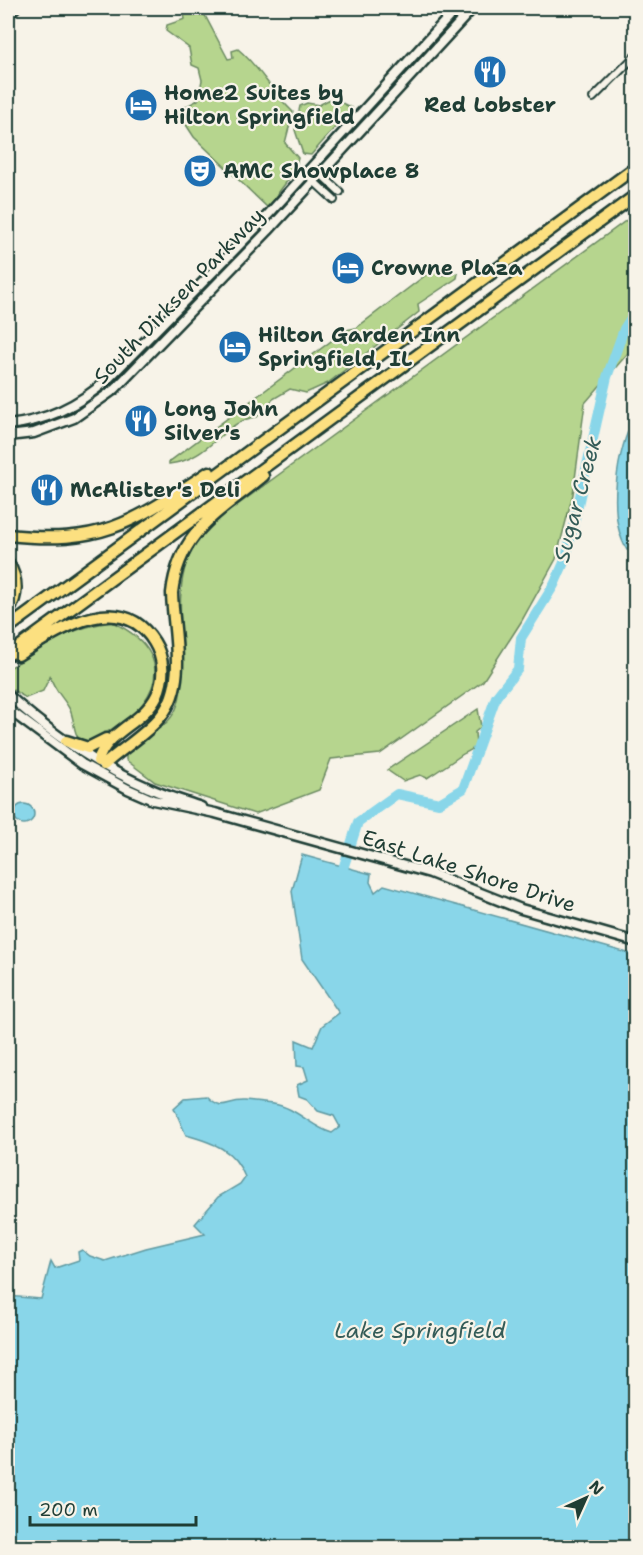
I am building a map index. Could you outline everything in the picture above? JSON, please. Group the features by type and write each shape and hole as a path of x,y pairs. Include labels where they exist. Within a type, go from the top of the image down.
{"highway":[{"path":"8,628 636,167"},
{"path":"8,655 636,195"},
{"path":"99,766 153,725 172,699 176,678 171,593 173,579 192,536 205,521 252,485 330,419"},
{"path":"8,535 73,537 125,524 162,503 285,424"},
{"path":"8,563 13,573 16,589 8,612"},
{"path":"8,662 60,630 86,619 106,615 125,619 140,627 151,637 162,663 160,688 143,714 106,743 99,766"},
{"path":"66,741 83,748 92,747 143,714"}],"main road":[{"name":"South Dirksen Parkway","path":"8,425 30,422 62,411 97,390 313,167 457,8"},
{"name":"South Dirksen Parkway","path":"8,436 51,428 74,418 101,401 321,175 473,8"},
{"path":"8,695 99,766"},
{"path":"8,709 56,746 99,766"},
{"name":"East Lake Shore Drive","path":"99,766 151,789 216,813 430,873 520,909 636,942"}],"street":[{"path":"8,17 16,8"},
{"path":"593,98 636,55"},
{"path":"313,167 340,192"},
{"path":"306,174 333,200"}],"green space":[{"path":"183,8 201,8 228,59 233,58 232,51 238,49 293,112 285,143 298,158 297,164 268,208 194,137 181,117 183,108 198,100 202,80 199,68 192,65 189,48 166,31 167,25 185,19"},
{"path":"332,98 352,108 311,155 303,154 295,130 300,106 307,103 319,105"},
{"path":"635,214 635,345 585,403 573,494 556,559 521,622 483,681 380,754 331,759 319,790 255,814 155,782 126,760 126,755 131,749 166,723 178,705 182,677 181,597 183,578 187,560 196,542 210,525"},
{"path":"435,268 442,275 458,273 457,278 418,304 419,312 328,383 306,393 290,389 273,399 257,417 235,425 196,455 169,464 346,330 356,328"},
{"path":"112,622 135,636 144,645 151,655 154,677 151,690 143,703 128,718 98,738 89,741 78,737 72,714 50,676 43,691 26,698 8,687 8,669 33,653 69,633"},
{"path":"478,709 481,727 475,732 476,746 472,750 427,778 420,775 403,781 387,770"}],"water":[{"path":"635,417 635,546 627,550 617,520 616,483 623,447"},
{"path":"24,804 31,807 34,814 31,821 24,824 17,821 14,814 17,807"},
{"name":"Lake Springfield","path":"302,855 371,874 370,882 375,892 384,885 635,955 635,1547 8,1547 8,1296 41,1299 51,1261 55,1268 79,1260 78,1252 82,1250 90,1256 105,1261 146,1248 205,1234 195,1224 218,1197 240,1184 245,1177 235,1160 222,1148 186,1135 174,1108 185,1098 206,1096 221,1105 239,1101 273,1104 289,1109 332,1133 340,1127 334,1116 318,1111 307,1099 299,1096 297,1085 308,1080 304,1067 297,1066 296,1040 313,1047 322,1026 339,1013 302,959 292,891"}],"waterway":[{"name":"Sugar Creek","path":"342,872 358,822 397,794 439,803 463,789 496,697 518,669 521,638 554,585 566,558 607,377 624,329 636,310"}],"place":[{"name":"Red Lobster","path":"490,72"},
{"name":"Home2 Suites by Hilton Springfield","path":"141,105"},
{"name":"AMC Showplace 8","path":"200,171"},
{"name":"Crowne Plaza","path":"348,268"},
{"name":"Hilton Garden Inn Springfield, IL","path":"235,347"},
{"name":"Long John Silver's","path":"141,421"},
{"name":"McAlister's Deli","path":"47,490"}]}
